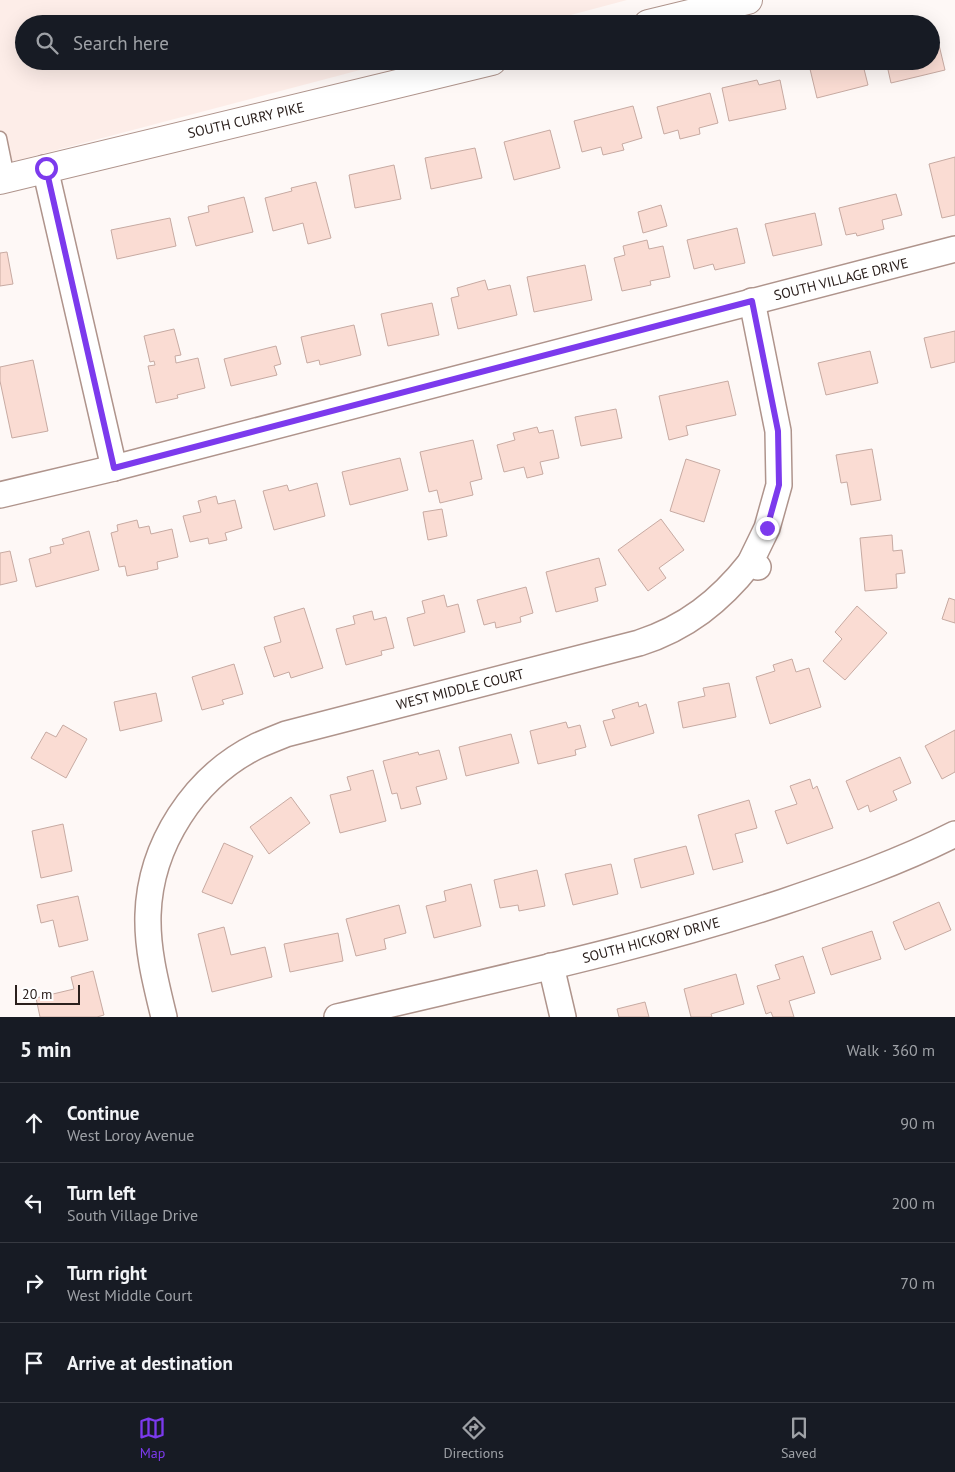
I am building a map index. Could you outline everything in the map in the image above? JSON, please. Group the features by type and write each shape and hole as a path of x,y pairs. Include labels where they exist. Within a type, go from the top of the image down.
{"main road":[{"path":"686,15 748,0"},
{"name":"SOUTH CURRY PIKE","path":"4,178 454,70"}],"street":[{"path":"46,168 114,468"},
{"name":"SOUTH VILLAGE DRIVE","path":"0,495 114,468 752,301 955,250"},
{"name":"WEST MIDDLE COURT","path":"164,1017 152,965 149,941 148,916 154,875 172,821 204,786 238,757 257,746 286,734 653,639 672,630 707,608 754,565 779,485 778,431 752,301"},
{"name":"SOUTH HICKORY DRIVE","path":"337,1017 550,966 739,916 878,869 955,834"},
{"path":"550,966 563,1017"}],"lane":[{"path":"0,138 4,178"}],"shaded area":[{"path":"0,0 627,0 571,15 15,15 15,70 360,70 0,165"}],"building":[{"path":"940,49 945,70 891,83 888,70 940,70"},
{"path":"810,70 864,70 868,85 817,98"},
{"path":"757,80 759,85 780,80 786,109 729,121 722,88"},
{"path":"710,93 718,123 699,128 700,134 680,139 678,130 664,134 657,107"},
{"path":"633,106 642,138 622,144 624,150 603,155 601,147 582,152 574,121"},
{"path":"550,130 560,168 514,180 504,142"},
{"path":"475,148 482,178 431,189 425,158"},
{"path":"955,157 955,215 942,218 929,164"},
{"path":"394,165 401,199 355,208 349,175"},
{"path":"316,182 331,238 308,244 303,223 273,231 265,198 292,191 291,188"},
{"path":"896,194 902,215 882,220 884,229 857,236 856,233 846,235 839,208"},
{"path":"244,197 253,232 196,246 188,217 209,212 208,206"},
{"path":"661,205 667,226 643,233 638,212"},
{"path":"815,213 822,245 773,256 765,224"},
{"path":"170,218 176,246 117,259 111,230"},
{"path":"737,228 745,263 715,270 713,264 694,269 687,240"},
{"path":"647,240 649,249 663,246 670,277 650,281 651,285 622,291 614,258 625,255 623,246"},
{"path":"7,252 13,284 0,286 0,253"},
{"path":"585,265 592,300 534,312 527,277"},
{"path":"485,280 488,290 510,285 517,315 458,329 451,298 459,296 457,288"},
{"path":"432,303 439,335 388,346 381,314"},
{"path":"354,325 361,355 320,365 319,360 307,363 301,337"},
{"path":"174,329 181,355 175,356 176,363 198,358 205,388 177,395 178,398 156,403 148,366 155,365 154,361 150,362 144,336"},
{"path":"955,331 955,362 931,368 924,338"},
{"path":"276,346 281,364 274,366 277,375 231,386 224,359"},
{"path":"870,351 878,383 826,395 818,363"},
{"path":"33,360 48,431 12,438 0,381 0,367"},
{"path":"728,381 736,415 686,426 688,435 669,440 659,396"},
{"path":"616,409 622,438 581,446 575,417"},
{"path":"537,427 539,433 553,430 559,458 540,462 543,474 527,478 524,467 504,472 497,445 515,440 513,433"},
{"path":"473,440 482,479 470,482 473,495 440,503 437,490 429,492 420,452"},
{"path":"872,449 881,500 851,505 847,482 841,483 836,455"},
{"path":"400,458 408,490 350,505 342,472"},
{"path":"686,459 720,470 704,522 670,511"},
{"path":"317,483 325,516 274,530 263,491 287,485 289,491"},
{"path":"216,496 218,504 235,500 242,528 225,533 227,540 209,544 208,538 190,542 183,516 201,512 198,501"},
{"path":"442,509 447,536 428,540 423,512"},
{"path":"661,519 684,550 659,568 666,578 648,591 618,550"},
{"path":"137,520 139,528 149,526 151,534 172,529 178,557 157,562 158,569 127,576 125,566 119,567 111,533 118,531 117,525"},
{"path":"89,531 99,570 36,587 29,559 51,553 50,547 64,544 62,539"},
{"path":"892,535 893,551 902,550 905,573 896,574 897,588 865,591 860,538"},
{"path":"10,551 17,581 0,585 0,553"},
{"path":"599,558 606,585 595,588 598,601 556,612 546,572"},
{"path":"526,587 533,613 520,617 521,622 496,628 495,622 484,625 477,600"},
{"path":"444,595 447,607 458,604 465,632 414,646 407,618 425,613 422,601"},
{"path":"949,598 955,600 955,623 942,619"},
{"path":"857,606 887,633 845,680 823,661 842,639 835,632"},
{"path":"304,608 323,668 291,678 289,672 274,677 264,647 281,642 274,617"},
{"path":"372,611 374,620 386,617 394,648 381,651 382,655 346,665 336,629 355,624 353,616"},
{"path":"792,659 796,672 809,668 821,707 770,724 756,677 775,671 773,665"},
{"path":"234,664 243,694 222,700 224,704 202,710 192,677"},
{"path":"729,683 736,717 683,728 678,702 705,696 703,688"},
{"path":"156,693 162,721 120,731 114,702"},
{"path":"638,702 639,707 646,704 654,733 611,746 603,721 615,718 612,710"},
{"path":"566,722 568,728 580,725 586,747 575,750 576,755 538,764 530,731"},
{"path":"63,725 87,739 66,778 31,758 46,732 56,737"},
{"path":"955,730 955,772 942,779 925,746"},
{"path":"511,734 519,763 466,776 459,747"},
{"path":"439,750 447,779 416,787 421,804 401,809 397,793 392,794 383,761 418,752 419,755"},
{"path":"900,757 911,783 893,791 897,800 870,812 868,805 858,810 846,781"},
{"path":"373,770 386,821 340,833 330,795 351,790 347,777"},
{"path":"810,779 813,789 817,786 833,828 787,844 775,811 797,804 790,786"},
{"path":"291,797 310,823 269,854 250,827"},
{"path":"749,800 757,828 735,834 743,862 713,870 698,815"},
{"path":"63,824 72,871 41,878 32,831"},
{"path":"224,843 253,856 232,904 202,892"},
{"path":"686,846 694,874 641,888 634,859"},
{"path":"611,864 618,894 573,905 565,874"},
{"path":"537,870 545,906 519,911 518,905 500,908 494,880"},
{"path":"471,884 481,926 434,938 426,906 446,901 444,891"},
{"path":"78,896 88,940 59,947 53,920 41,923 37,905"},
{"path":"939,902 951,930 905,950 893,922"},
{"path":"399,905 406,933 384,939 386,949 356,956 346,919"},
{"path":"224,927 231,955 265,947 272,977 212,992 198,934"},
{"path":"872,931 881,959 831,975 822,948"},
{"path":"338,933 343,961 290,972 284,944"},
{"path":"803,956 815,993 789,1001 794,1017 773,1017 771,1012 766,1014 757,986 780,979 775,965"},
{"path":"93,971 104,1015 97,1017 40,1017 36,998 74,989 71,977"},
{"path":"736,974 744,1004 711,1014 712,1017 691,1017 684,989"},
{"path":"645,1002 649,1017 619,1017 617,1009"}],"route":[{"path":"46,168 114,468 752,301 778,431 779,485 767,528"}]}
